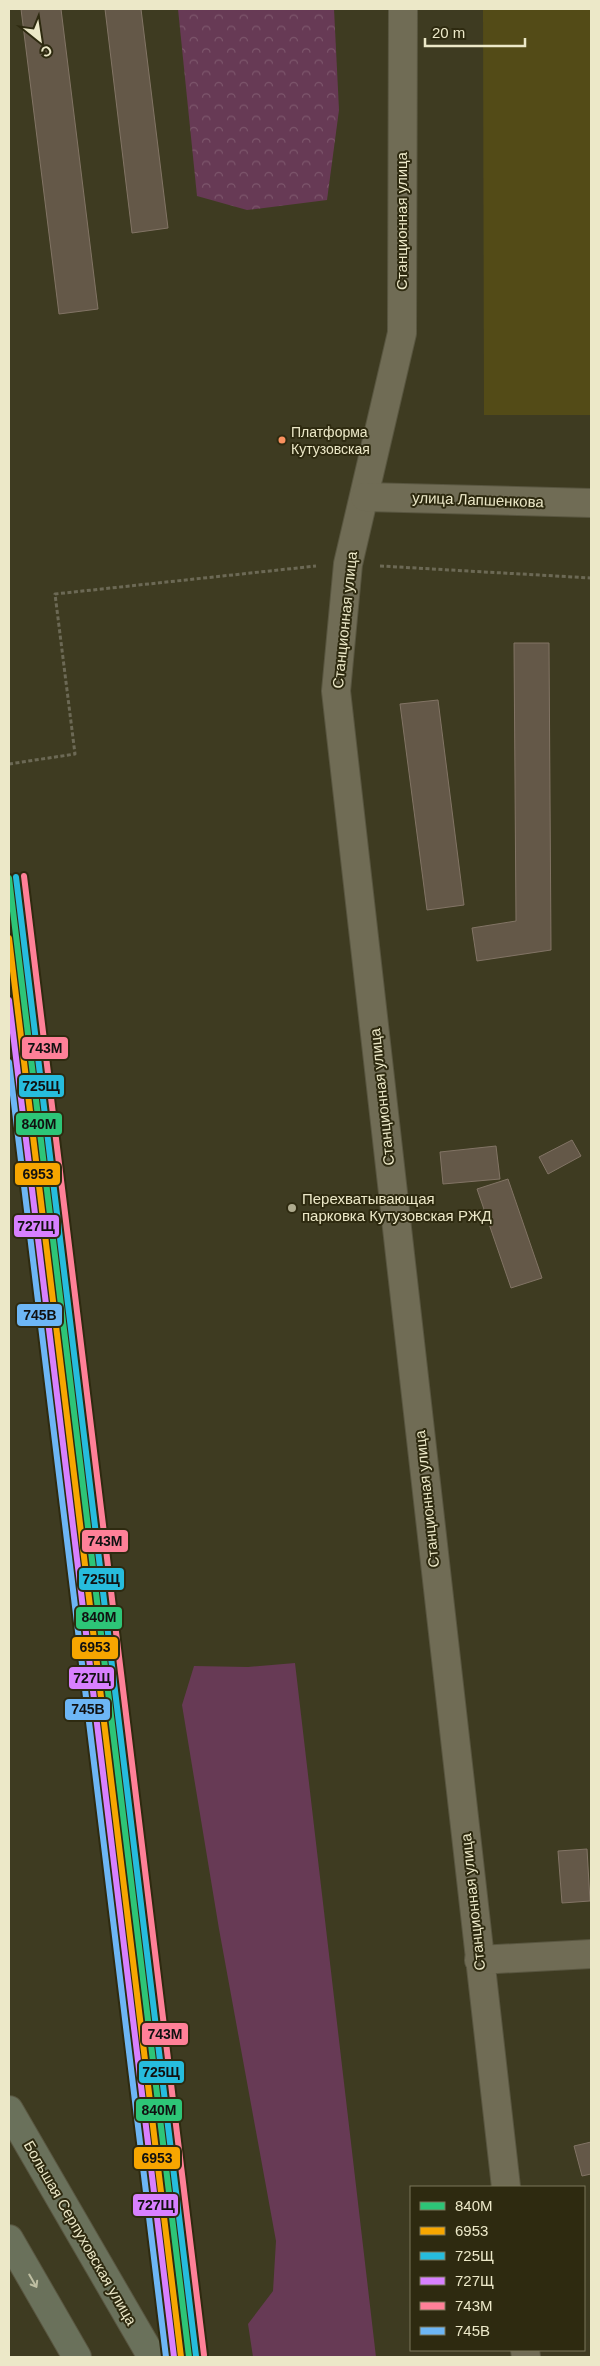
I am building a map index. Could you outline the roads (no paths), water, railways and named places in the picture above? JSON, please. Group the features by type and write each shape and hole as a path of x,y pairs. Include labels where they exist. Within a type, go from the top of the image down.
{"main road":[{"name":"Большая Серпуховская улица","path":"9,2110 152,2357"},
{"path":"9,2238 77,2357"}],"street":[{"name":"Станционная улица","path":"403,9 402,333 348,564 336,691 506,2186"},
{"name":"улица Лапшенкова","path":"365,497 591,503"},
{"path":"479,1960 591,1954"}],"place":[{"name":"Платформа Кутузовская","path":"282,440"},
{"name":"Перехватывающая парковка Кутузовская РЖД","path":"292,1208"}]}
